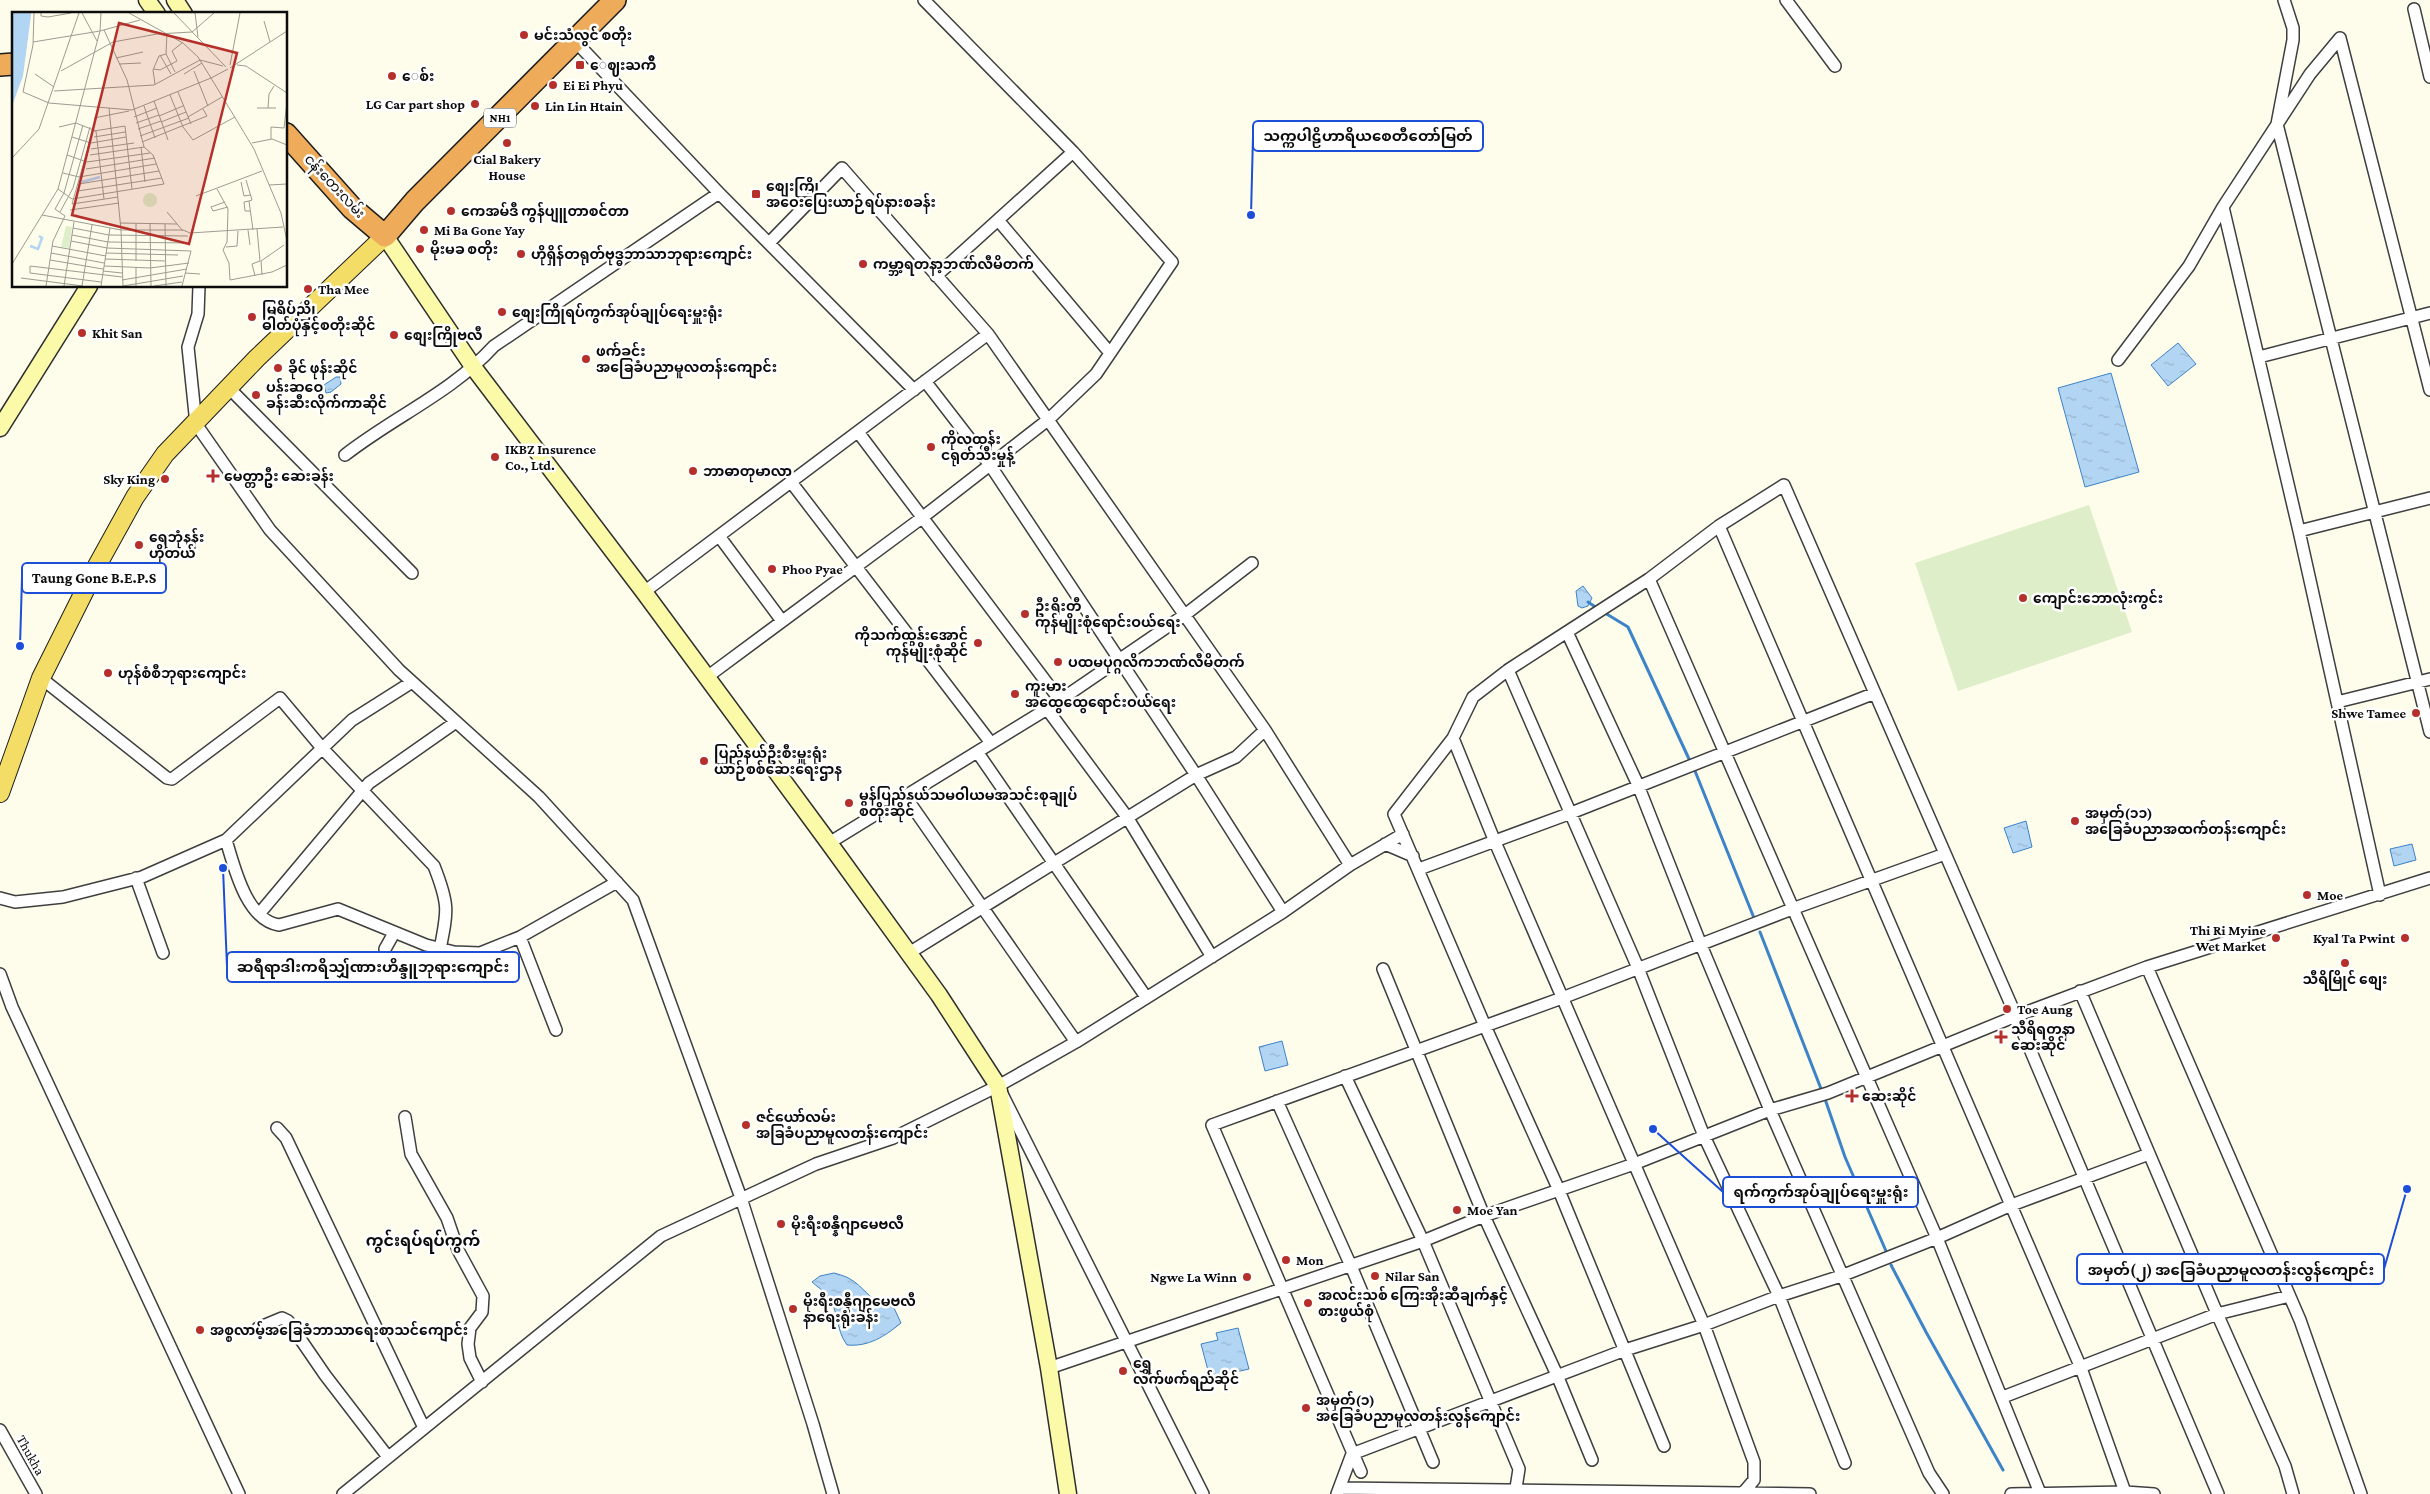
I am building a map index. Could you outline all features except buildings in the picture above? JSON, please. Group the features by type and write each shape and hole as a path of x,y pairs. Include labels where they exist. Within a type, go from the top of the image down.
{"highway":[{"name":"NH1","path":"385,236 415,201 615,0"},
{"name":"ငန်းတေးလမ်း","path":"288,136 352,208 385,236"}],"main road":[{"path":"175,0 183,12"},
{"path":"0,792 41,678 98,564 135,497 165,454 196,424 257,358 385,236 474,368 644,592 909,953 998,1086 1049,1368 1068,1494"},
{"path":"0,428 87,288"}],"street":[{"path":"707,677 1050,420 1096,374 1172,262 1073,152 924,0"},
{"path":"1786,0 1835,66"},
{"path":"2284,0 2293,28 2293,40 2278,124 2430,732"},
{"path":"2414,9 2430,77"},
{"path":"2118,360 2189,266 2310,74 2340,38 2430,390"},
{"path":"575,41 720,193 914,390"},
{"path":"936,276 1073,152"},
{"path":"769,243 842,168 988,334 1186,614 1265,730 1350,865"},
{"path":"345,455 373,433 437,396 474,368 494,346 720,193"},
{"path":"2224,208 2299,531 2380,895"},
{"path":"998,220 1110,353"},
{"path":"199,288 198,314 188,347 196,424 270,530 412,682 539,797 633,900 741,1198 833,1494"},
{"path":"2259,357 2430,313"},
{"path":"644,592 988,334"},
{"path":"925,381 990,466 1196,775 1283,912"},
{"path":"229,388 412,573"},
{"path":"858,432 1059,699"},
{"path":"791,482 990,743"},
{"path":"1664,1446 1558,1188 1485,1026 1394,814 1453,738 1473,697 1508,670 1650,579 1719,526 1784,485 2016,1016 2218,1494"},
{"path":"2299,531 2430,498"},
{"path":"1719,526 2009,1206 2081,1368 2125,1492"},
{"path":"719,536 782,621"},
{"path":"829,843 1047,709 1186,614 1252,563"},
{"path":"1650,579 1792,909 1937,1238 2003,1397 2040,1493"},
{"path":"1567,632 1638,785 1701,945 1841,1276 1929,1473 1943,1494"},
{"path":"1508,670 1638,968 1704,1136 1779,1296 1845,1463"},
{"path":"41,678 167,778 172,779 278,697 322,748 434,866 443,888 448,912 440,949"},
{"path":"2337,702 2430,679"},
{"path":"0,898 15,902 63,897 136,878 226,840 352,720 412,682"},
{"path":"1419,869 1571,813 1875,693"},
{"path":"1047,709 1127,817 1212,957"},
{"path":"259,914 368,783 456,722"},
{"path":"909,953 1196,775 1236,757 1265,730"},
{"path":"1453,738 1495,842 1704,1325 1754,1462 1754,1480 1743,1493"},
{"path":"978,752 1146,997"},
{"path":"905,796 981,908 1076,1042"},
{"path":"343,1494 661,1236 816,1164 893,1138 998,1086 1076,1042 1283,912 1350,865 1404,834"},
{"path":"226,840 239,886 259,914 273,924 279,925 338,909 394,933 440,949 480,953 520,937 617,882"},
{"path":"1385,844 1413,856"},
{"path":"1360,1472 1283,1288 1212,1127 1214,1124 1562,998 1792,909 1945,854"},
{"path":"136,878 163,953"},
{"path":"1049,1368 1128,1343 1283,1288 1352,1266 1423,1241 1558,1188 1634,1164 1770,1110 1823,1094 2080,991 2148,967 2430,878"},
{"path":"385,949 394,933"},
{"path":"520,937 556,1030"},
{"path":"2148,967 2300,1320 2361,1494"},
{"path":"1383,969 1484,1216 1557,1375 1592,1460"},
{"path":"0,974 12,1007 239,1494"},
{"path":"2080,991 2285,1466 2293,1494"},
{"path":"1345,1076 1423,1241 1519,1469 1516,1493"},
{"path":"998,1086 1012,1110 1203,1494"},
{"path":"1277,1101 1352,1266 1418,1428 1434,1462"},
{"path":"405,1117 411,1154 447,1218 458,1250 483,1296 482,1312 470,1328 468,1344 470,1358 482,1382"},
{"path":"277,1128 286,1138 424,1428"},
{"path":"1810,1494 1338,1491 1352,1454 1625,1350 1704,1325 1779,1296 1841,1276 1937,1238 2009,1206 2149,1154"},
{"path":"2003,1397 2153,1341 2218,1314 2289,1296"},
{"path":"258,1328 282,1318 288,1321 325,1375 388,1457"},
{"name":"Thukha","path":"0,1430 36,1494"},
{"path":"2011,1494 2125,1492 2154,1494"}],"green space":[{"name":"ကျောင်းဘောလုံးကွင်း","path":"2089,505 2132,632 1958,691 1915,563"}],"water":[{"path":"2178,343 2196,364 2168,386 2151,365"},
{"path":"2111,373 2139,472 2085,487 2058,388"},
{"path":"336,377 340,377 341,384 331,392 326,393 324,385"},
{"path":"1583,586 1592,598 1588,606 1582,608 1578,606 1576,591"},
{"path":"2026,821 2032,847 2013,853 2004,828"},
{"path":"2412,844 2416,860 2394,866 2390,849"},
{"path":"1282,1041 1288,1065 1265,1071 1259,1047"},
{"path":"834,1273 851,1279 873,1299 894,1308 901,1323 876,1340 862,1344 847,1345 840,1332 834,1306 825,1293 812,1282 820,1276"},
{"path":"1238,1328 1249,1369 1210,1378 1201,1344 1218,1340 1216,1333"}],"waterway":[{"path":"1588,602 1597,608"},
{"path":"1605,613 1628,627 1689,759"},
{"path":"1695,771 1754,918"},
{"path":"1760,932 1825,1099 1845,1157 1886,1251"},
{"path":"1891,1265 2003,1470"}],"place":[{"name":"မင်းသံလွင် စတိုး","path":"524,35"},
{"name":"ေဈးႀကိဳ","path":"580,65"},
{"name":"ေစ်း","path":"392,76"},
{"name":"Ei Ei Phyu","path":"553,85"},
{"name":"LG Car part shop","path":"475,104"},
{"name":"Lin Lin Htain","path":"535,106"},
{"name":"Cial Bakery House","path":"507,143"},
{"name":"စျေးကြို အဝေးပြေးယာဉ်ရပ်နားစခန်း","path":"756,194"},
{"name":"ကေအမ်ဒီ ကွန်ပျူတာစင်တာ","path":"451,211"},
{"name":"သက္ကပါဠိဟာရိယစေတီတော်မြတ်","path":"1251,215"},
{"name":"Mi Ba Gone Yay","path":"424,230"},
{"name":"မိုးမခ စတိုး","path":"420,249"},
{"name":"ဟိုရှိန်တရုတ်ဗုဒ္ဓဘာသာဘုရားကျောင်း","path":"521,254"},
{"name":"ကမ္ဘာ့ရတနာ့ဘဏ်လီမိတက်","path":"863,264"},
{"name":"Tha Mee","path":"308,289"},
{"name":"စျေးကြိုရပ်ကွက်အုပ်ချုပ်ရေးမှူးရုံး","path":"502,312"},
{"name":"မြရိပ်ညို ဓါတ်ပုံနှင့်စတိုးဆိုင်","path":"252,317"},
{"name":"Khit San","path":"82,333"},
{"name":"စျေးကြိုဗလီ","path":"394,335"},
{"name":"ဖက်ခင်း အခြေခံပညာမူလတန်းကျောင်း","path":"586,359"},
{"name":"ခိုင် ဖုန်းဆိုင်","path":"278,368"},
{"name":"ပန်းဆုဝေ ခန်းဆီးလိုက်ကာဆိုင်","path":"256,395"},
{"name":"ကိုလှထွန်း ငရုတ်သီးမှုန့်","path":"931,447"},
{"name":"IKBZ Insurence Co., Ltd.","path":"495,457"},
{"name":"ဘာဓာတုမာလာ","path":"693,471"},
{"name":"မေတ္တာဦး ဆေးခန်း","path":"213,476"},
{"name":"Sky King","path":"165,479"},
{"name":"ရွှေဘုံနန်း ဟိုတယ်","path":"139,545"},
{"name":"Phoo Pyae","path":"772,569"},
{"name":"ကျောင်းဘောလုံးကွင်း","path":"2023,598"},
{"name":"ဦးရှိုးတီ ကုန်မျိုးစုံရောင်းဝယ်ရေး","path":"1025,614"},
{"name":"ကိုသက်ထွန်းအောင် ကုန်မျိုးစုံဆိုင်","path":"978,643"},
{"name":"Taung Gone B.E.P.S","path":"20,646"},
{"name":"ပထမပုဂ္ဂလိကဘဏ်လီမိတက်","path":"1058,662"},
{"name":"ဟုန်စံစီဘုရားကျောင်း","path":"108,673"},
{"name":"ကူးမား အထွေထွေရောင်းဝယ်ရေး","path":"1015,694"},
{"name":"Shwe Tamee","path":"2416,713"},
{"name":"ပြည်နယ်ဦးစီးမှူးရုံး ယာဉ်စစ်ဆေးရေးဌာန","path":"704,761"},
{"name":"မွန်ပြည်နယ်သမဝါယမအသင်းစုချုပ် စတိုးဆိုင်","path":"849,803"},
{"name":"အမှတ်(၁၁) အခြေခံပညာအထက်တန်းကျောင်း","path":"2075,821"},
{"name":"ဆရီရာဒါးကရိသျှ်ဏားဟိန္ဒူဘုရားကျောင်း","path":"223,868"},
{"name":"Moe","path":"2307,895"},
{"name":"Thi Ri Myine Wet Market","path":"2276,938"},
{"name":"Kyal Ta Pwint","path":"2405,938"},
{"name":"သီရိမြိုင် စျေး","path":"2345,963"},
{"name":"Toe Aung","path":"2007,1009"},
{"name":"သီရိရတနာ ဆေးဆိုင်","path":"2001,1037"},
{"name":"ဆေးဆိုင်","path":"1852,1096"},
{"name":"ဇင်ယော်လမ်း အခြခံပညာမူလတန်းကျောင်း","path":"746,1125"},
{"name":"ရက်ကွက်အုပ်ချုပ်ရေးမှူးရုံး","path":"1653,1129"},
{"name":"အမှတ်(၂) အခြေခံပညာမူလတန်းလွန်ကျောင်း","path":"2407,1189"},
{"name":"Moe Yan","path":"1457,1210"},
{"name":"မိုးရီးစန္နီဂျာမေဗလီ","path":"781,1224"},
{"name":"Mon","path":"1286,1260"},
{"name":"Nilar San","path":"1375,1276"},
{"name":"Ngwe La Winn","path":"1247,1277"},
{"name":"အလင်းသစ် ကြေးအိုးဆီချက်နှင့် စားဖွယ်စုံ","path":"1308,1303"},
{"name":"မိုးရီးစန္နီဂျာမေဗလီ နာရေးရုံးခန်း","path":"793,1309"},
{"name":"အစ္စလာမ့်အခြေခံဘာသာရေးစာသင်ကျောင်း","path":"200,1330"},
{"name":"ရွှေ လက်ဖက်ရည်ဆိုင်","path":"1123,1371"},
{"name":"အမှတ်(၁) အခြေခံပညာမူလတန်းလွန်ကျောင်း","path":"1306,1408"}],"district":[{"name":"ကွင်းရပ်ရပ်ကွက်","path":"423,1240"}]}
